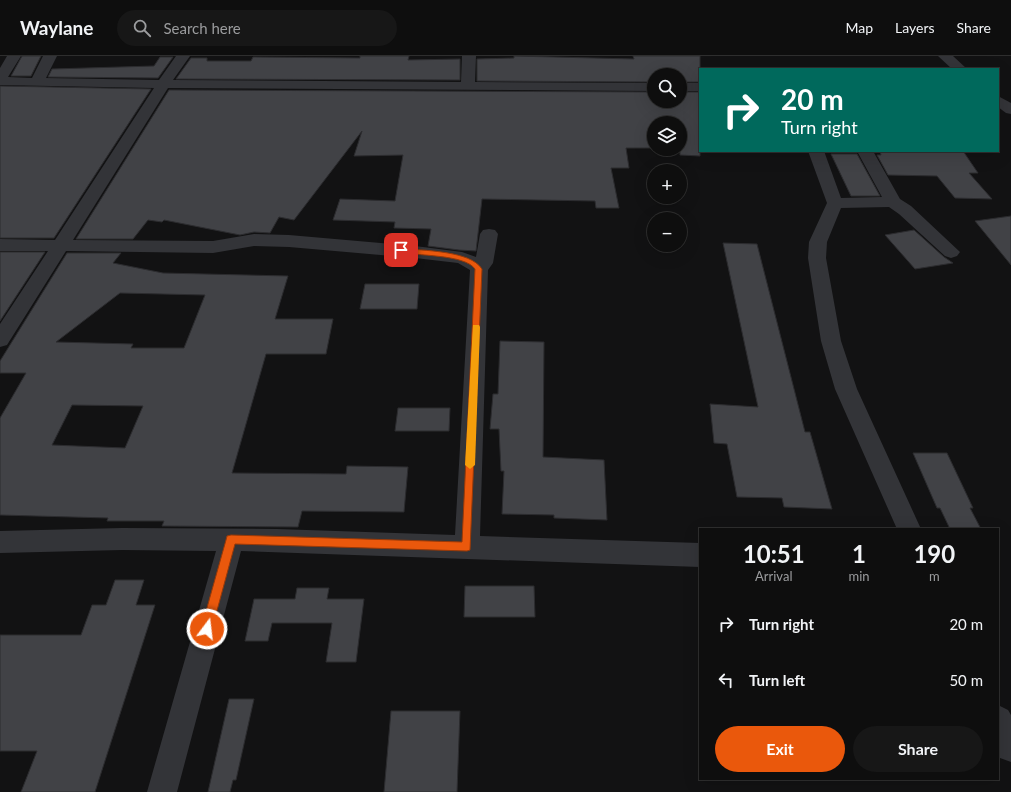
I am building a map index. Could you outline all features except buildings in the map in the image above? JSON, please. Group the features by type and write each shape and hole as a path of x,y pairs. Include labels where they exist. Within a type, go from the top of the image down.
{"street":[{"path":"14,56 0,80 37,82 647,87"},
{"path":"37,82 50,56"},
{"path":"0,340 164,83 183,56"},
{"path":"468,85 469,56"},
{"path":"945,56 959,68"},
{"path":"687,87 699,87"},
{"path":"1000,93 1011,110"},
{"path":"816,152 835,203 818,242 817,258 831,342 846,389 909,528"},
{"path":"866,152 893,202 905,210 951,252"},
{"path":"835,203 893,202"},
{"path":"479,269 484,264 489,234"},
{"path":"0,245 213,247 254,240 289,241 415,252 462,258 476,264 479,269 467,546"},
{"path":"0,542 122,539 231,540 467,546 699,555"},
{"path":"162,792 231,540"},
{"path":"999,722 1011,747"}],"slow traffic":[{"path":"470,465 476,327"}],"route":[{"path":"207,629 231,540 467,546 479,269 476,264 462,258 401,250"}]}
